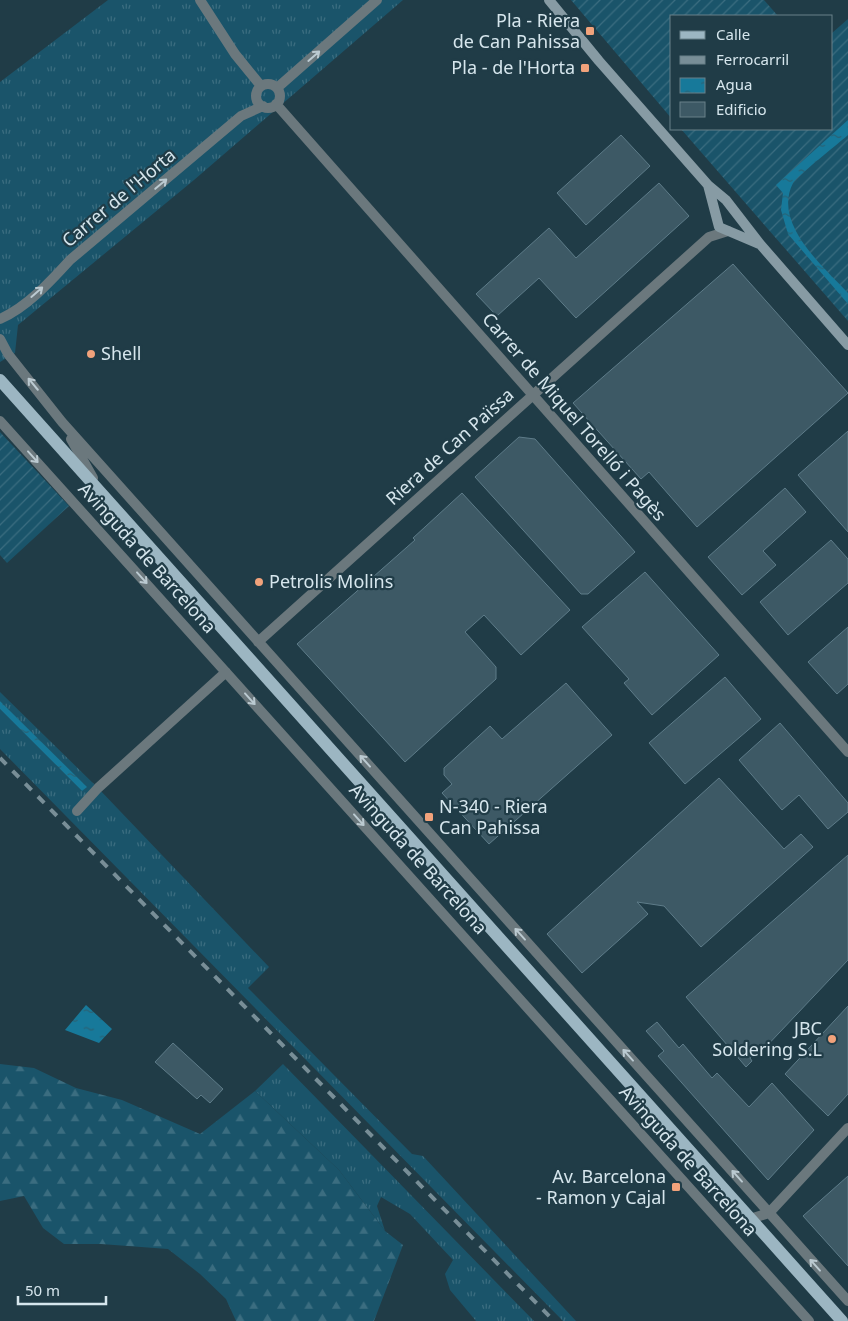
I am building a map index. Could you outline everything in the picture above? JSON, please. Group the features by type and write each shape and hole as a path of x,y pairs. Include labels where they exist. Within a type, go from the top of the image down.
{"main road":[{"path":"550,1 599,61 708,185 737,214 760,244 848,344"},
{"path":"708,185 719,227 760,244"},
{"path":"718,218 722,211 737,214"},
{"path":"729,231 738,226 737,214"},
{"name":"Avinguda de Barcelona","path":"0,380 104,499 842,1321"}],"street":[{"path":"200,0 235,54 261,86"},
{"path":"277,88 377,0"},
{"path":"270,84 277,88 279,96 276,104 263,106 256,97 261,86 270,84"},
{"name":"Carrer de Miquel Torelló i Pagès","path":"276,104 534,394 848,752"},
{"name":"Carrer de l'Horta","path":"0,319 12,314 54,277 70,260 240,116 263,106"},
{"name":"Riera de Can Païssa","path":"258,642 709,237 718,218"},
{"name":"Riera de Can Païssa","path":"709,237 729,231"},
{"name":"Avinguda de Barcelona","path":"0,339 8,354 62,422 848,1301"},
{"name":"Avinguda de Barcelona","path":"0,421 808,1321"},
{"name":"Avinguda de Barcelona","path":"62,422 104,499"},
{"path":"77,811 98,788 226,672"},
{"path":"750,1219 769,1213 848,1128"}],"green space":[{"path":"108,0 403,0 194,180 18,325 15,353 0,362 0,82"},
{"path":"571,0 764,0 777,15 670,15 670,117"},
{"path":"848,19 848,321 682,130 833,130 833,32"},
{"path":"0,432 69,506 7,563 0,555"},
{"path":"0,692 98,788 269,967 248,988 412,1154 423,1156 576,1321 563,1321 0,749 0,709 82,791 86,787 0,701"},
{"path":"0,1064 34,1068 76,1088 122,1100 200,1134 255,1091 339,1170 385,1231 403,1245 374,1321 236,1321 226,1299 200,1274 168,1249 101,1244 64,1244 43,1228 24,1196 0,1201"},
{"path":"283,1064 534,1321 476,1321 450,1290 445,1274 453,1260 410,1214 381,1197 377,1206 385,1231 339,1170 255,1091"}],"water":[{"path":"848,120 848,135 796,179 788,198 789,214 795,229 815,258 848,293 848,304 788,234 781,210 783,193 776,185"},
{"path":"0,701 87,787 82,791 0,709"},
{"path":"86,1005 112,1029 99,1043 65,1030"}],"building":[{"path":"621,135 650,166 586,225 557,193"},
{"path":"659,183 689,216 576,318 539,278 497,316 476,294 549,228 576,258"},
{"path":"733,264 848,393 697,527 649,472 641,479 573,403"},
{"path":"848,431 848,532 798,475"},
{"path":"519,437 535,439 635,552 588,594 581,594 475,477"},
{"path":"785,488 806,512 763,551 776,565 742,595 708,557"},
{"path":"462,493 570,610 521,655 484,615 465,632 496,667 496,679 405,762 297,644 415,540 413,538"},
{"path":"831,540 848,559 848,583 788,635 760,602"},
{"path":"645,572 719,655 652,715 624,683 629,679 582,627"},
{"path":"848,627 848,684 837,694 808,662"},
{"path":"725,677 761,719 685,784 649,743"},
{"path":"566,683 612,735 489,844 442,793 452,784 444,775 444,768 490,726 502,739"},
{"path":"780,723 848,803 848,812 828,829 799,795 782,810 739,760"},
{"path":"719,778 784,849 801,834 813,847 701,947 664,906 637,902 648,914 582,973 547,934"},
{"path":"848,855 848,960 762,1051 760,1049 750,1058 752,1061 746,1067 686,997"},
{"name":"JBC Soldering S.L","path":"848,1006 848,1094 828,1116 785,1074"},
{"path":"657,1022 679,1048 683,1044 712,1078 717,1073 749,1107 772,1083 814,1130 768,1180 658,1056 664,1051 646,1031"},
{"path":"173,1043 223,1089 210,1103 201,1095 197,1099 155,1062"},
{"path":"848,1176 848,1266 803,1216"}],"railway":[{"path":"0,758 554,1321"}],"place":[{"name":"Pla - Riera de Can Pahissa","path":"590,31"},
{"name":"Pla - de l'Horta","path":"585,68"},
{"name":"Shell","path":"91,354"},
{"name":"Petrolis Molins","path":"259,582"},
{"name":"N-340 - Riera Can Pahissa","path":"429,817"},
{"name":"JBC Soldering S.L","path":"832,1039"},
{"name":"Av. Barcelona - Ramon y Cajal","path":"676,1187"}]}
